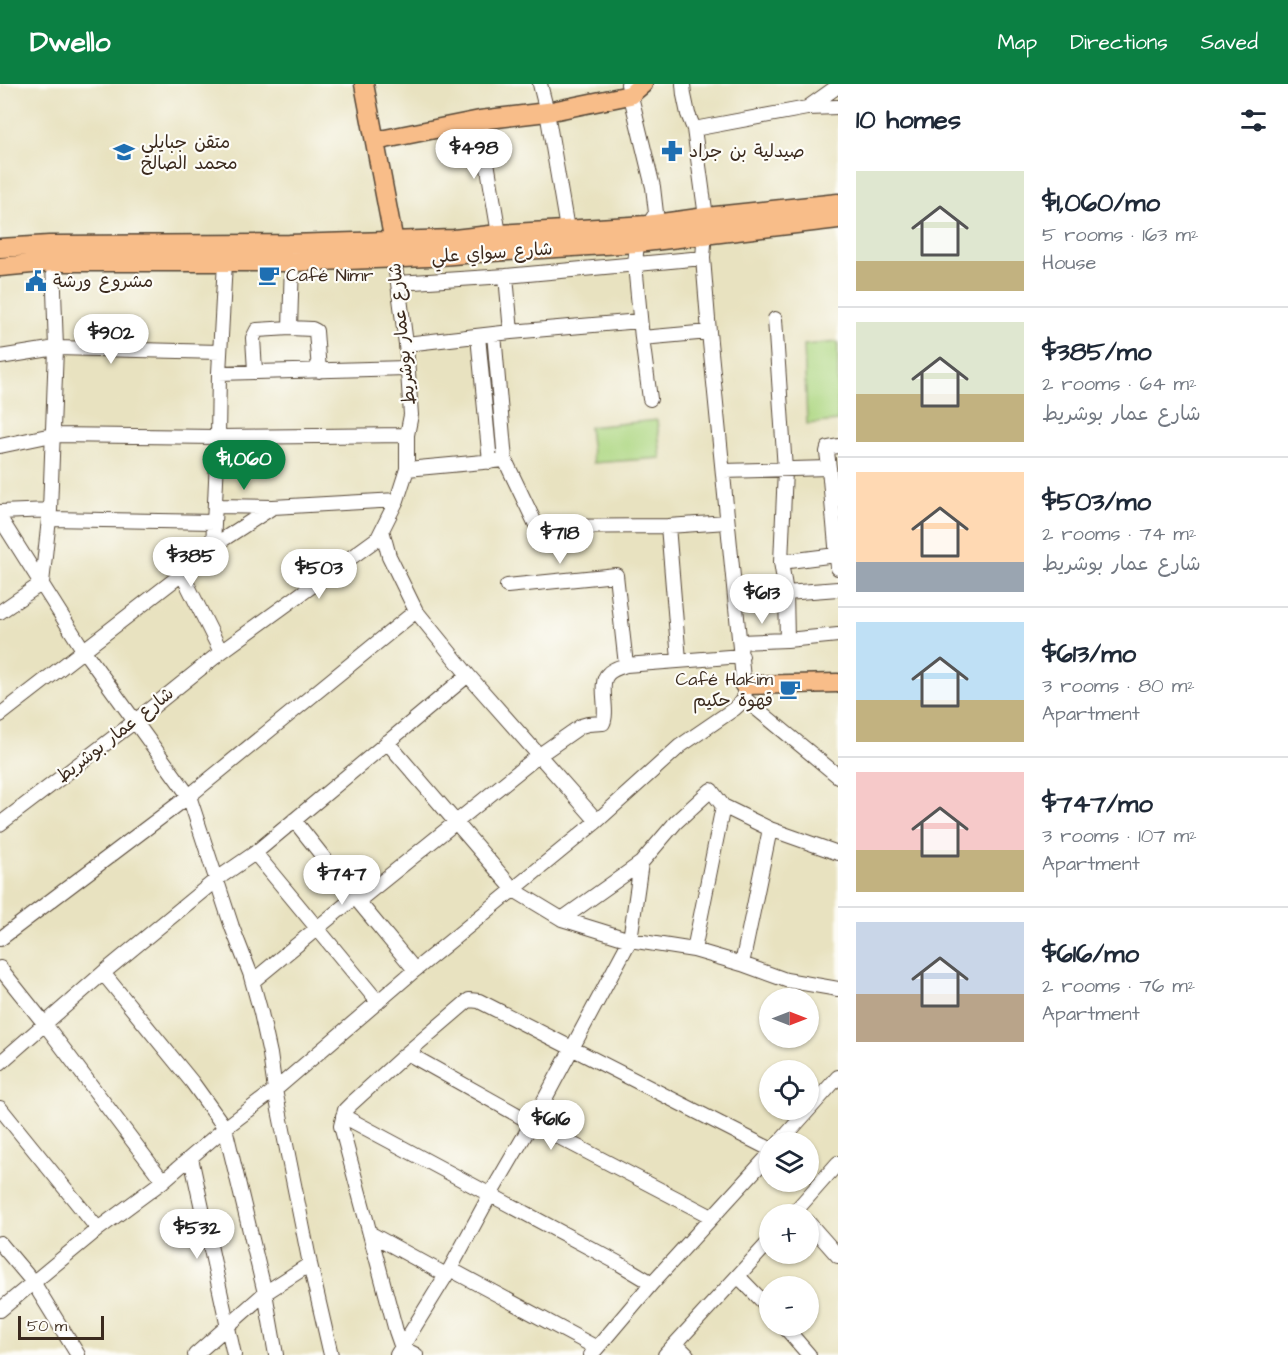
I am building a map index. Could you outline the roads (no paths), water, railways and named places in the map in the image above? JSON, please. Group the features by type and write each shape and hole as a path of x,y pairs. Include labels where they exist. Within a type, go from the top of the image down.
{"main road":[{"name":"شارع عمار بوشريط","path":"364,84 394,250"},
{"path":"375,141 480,120 547,112 634,88"},
{"path":"838,203 838,212"},
{"name":"شارع سواي علي","path":"394,250 429,257 637,243 705,226 838,203"},
{"name":"شارع سواي علي","path":"0,248 72,244 291,253 394,250 454,239 567,229 647,225 705,226 838,219"},
{"name":"شارع سواي علي","path":"0,267 53,262 225,262 291,253"},
{"path":"745,692 838,683"}],"street":[{"path":"540,84 567,229"},
{"path":"0,1310 98,1229 163,1181 225,1128 275,1090 415,970 597,821 680,746 734,709 745,692 709,332 703,258 705,226 694,129 688,114 683,84"},
{"path":"807,108 838,86"},
{"path":"634,88 656,213 637,243 635,264 650,399"},
{"path":"694,129 807,108 838,107"},
{"path":"480,120 499,234"},
{"name":"شارع عمار بوشريط","path":"0,824 134,722 221,652 378,538 397,500 406,469 407,435 411,415 406,344 394,250"},
{"path":"290,328 291,253"},
{"path":"398,283 506,276 703,258"},
{"path":"0,612 42,583 49,515 56,348 53,262"},
{"path":"213,546 225,262"},
{"path":"506,276 512,332"},
{"path":"775,319 785,470 781,562 786,593 787,639"},
{"path":"406,344 640,321"},
{"path":"255,371 253,338 257,330 290,328 316,331 319,371"},
{"path":"642,339 709,332"},
{"path":"494,334 505,460 537,527 668,526 727,522"},
{"path":"478,336 490,462"},
{"path":"0,357 56,348 220,351"},
{"path":"219,373 407,368"},
{"path":"0,446 52,435 218,437 407,435"},
{"path":"781,562 837,561 827,452 828,448 838,446"},
{"path":"406,469 505,460"},
{"path":"723,471 829,468"},
{"path":"215,506 273,507 397,500"},
{"path":"0,715 182,574 213,546 273,507"},
{"path":"0,512 214,522"},
{"path":"0,518 84,651 189,796 232,927 253,981 266,1034 310,1264 331,1355"},
{"path":"668,526 679,660"},
{"path":"382,530 388,556 416,611 468,675 597,821"},
{"path":"182,574 221,652"},
{"path":"507,586 616,575 626,665"},
{"path":"786,593 838,589"},
{"path":"0,939 189,796 416,611"},
{"path":"253,981 317,928 455,823 538,756 581,726 603,723 606,717 604,681 605,676 610,672 626,665 679,660 787,639 838,635"},
{"path":"0,1063 103,973 217,879 255,853 468,675"},
{"path":"745,692 838,776"},
{"path":"387,742 514,890 562,919 630,940 694,950 786,980 838,989"},
{"path":"562,919 641,863 676,822 711,790 723,806 770,829 838,853"},
{"path":"694,950 723,806"},
{"path":"294,820 415,970"},
{"path":"742,964 770,829"},
{"path":"255,853 378,1002"},
{"path":"399,1352 448,1272 532,1123 630,940 641,863"},
{"path":"0,968 45,1023 163,1181"},
{"path":"103,973 192,1082 225,1128 266,1293 276,1355"},
{"path":"399,1352 341,1126 345,1110 469,1000 479,1001 759,1143"},
{"path":"407,1053 532,1123 712,1217"},
{"path":"789,1132 838,1077"},
{"path":"0,1108 98,1229"},
{"path":"343,1116 652,1283"},
{"path":"191,1158 234,1355"},
{"path":"804,1204 838,1162"},
{"path":"370,1234 448,1272 594,1351 652,1283 759,1166"},
{"path":"819,1234 838,1256"},
{"path":"0,1243 33,1282 78,1355"},
{"path":"665,1355 759,1253"},
{"path":"195,1355 266,1293 310,1264"},
{"path":"738,1276 759,1298"},
{"path":"793,1336 809,1355"},
{"path":"676,1344 687,1355"},
{"path":"399,1352 416,1355"}],"place":[{"name":"صيدلية بن جراد","path":"672,151"},
{"name":"متقن جبايلي محمد الصالح","path":"124,152"},
{"name":"Café Nimr","path":"269,275"},
{"name":"مشروع ورشة","path":"36,281"},
{"name":"Café Hakim قهوة حكيم","path":"790,689"}]}
